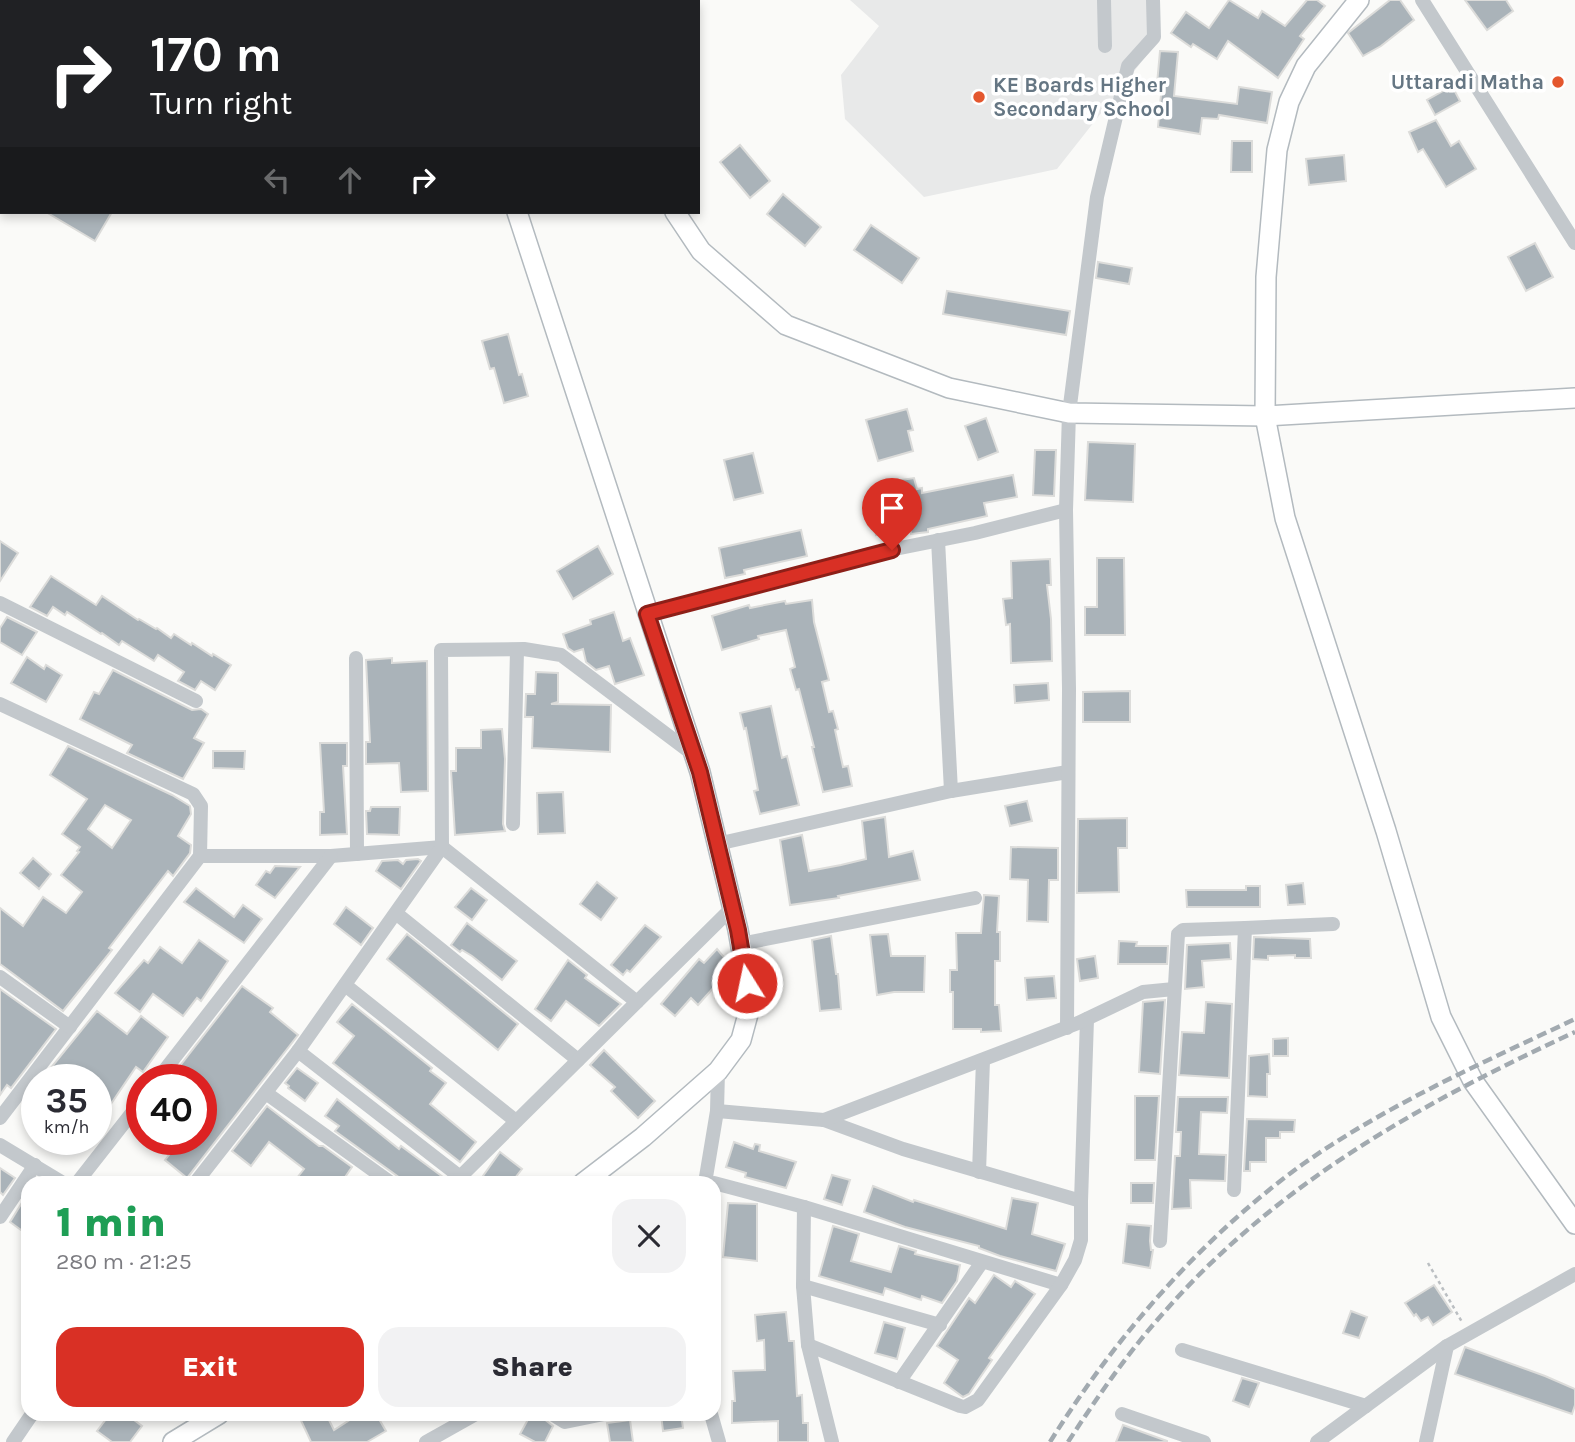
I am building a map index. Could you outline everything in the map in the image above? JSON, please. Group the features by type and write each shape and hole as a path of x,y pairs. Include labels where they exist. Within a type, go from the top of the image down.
{"street":[{"path":"1104,0 1105,46"},
{"path":"1067,1028 1066,510 1069,413 1097,197 1128,66 1154,37 1153,0"},
{"path":"1359,0 1307,66 1289,102 1277,150 1266,277 1265,416 1285,518 1386,831 1441,1017 1473,1081 1575,1224"},
{"path":"1422,0 1575,243"},
{"path":"518,214 695,756 733,908 751,1003 741,1040 719,1071 643,1137 592,1176"},
{"path":"676,214 701,251 786,325 949,388 1069,413 1265,416 1575,398"},
{"path":"647,614 870,554 1066,510"},
{"path":"938,540 951,791"},
{"path":"1,607 196,701"},
{"path":"201,1176 298,1051 442,847 441,650 517,650 561,655 695,756"},
{"path":"513,824 517,650"},
{"path":"356,658 357,854"},
{"path":"0,704 193,794 201,806 200,856 0,1118"},
{"path":"716,844 951,791 1068,772"},
{"path":"200,856 331,856 442,847 637,1002"},
{"path":"169,1064 331,856"},
{"path":"740,944 975,898"},
{"path":"468,1176 516,1121 733,908"},
{"path":"397,914 578,1060"},
{"path":"1160,1241 1178,932 1333,924"},
{"path":"1234,1190 1245,928"},
{"path":"0,977 70,1027"},
{"path":"345,985 516,1121"},
{"path":"824,1120 1067,1028 1143,992 1174,989"},
{"path":"808,1345 960,1406 972,1405 978,1401 1061,1285 1075,1260 1081,1240 1087,1018"},
{"path":"298,1051 459,1176"},
{"path":"979,1172 983,1060"},
{"path":"710,1176 719,1071"},
{"path":"266,1093 381,1176"},
{"path":"717,1111 824,1120 903,1149 1081,1201"},
{"path":"82,1176 126,1120"},
{"path":"0,1144 52,1176"},
{"path":"28,1176 35,1165"},
{"path":"0,1217 21,1186"},
{"path":"721,1186 804,1207 1061,1285"},
{"path":"804,1207 803,1286 808,1345 832,1442"},
{"path":"899,1382 982,1262"},
{"path":"1317,1442 1447,1346 1575,1275"},
{"path":"803,1286 940,1325"},
{"path":"1426,1442 1447,1346"},
{"path":"1182,1350 1366,1406"},
{"path":"1122,1415 1204,1442"},
{"path":"15,1441 28,1421"},
{"path":"173,1442 208,1421"},
{"path":"426,1442 464,1421"},
{"path":"713,1421 719,1442"}],"path":[{"path":"1428,1263 1468,1334"}],"shaded area":[{"name":"KE Boards Higher Secondary School","path":"850,0 1156,0 1154,46 1057,169 924,197 845,119 841,75 879,26"}],"building":[{"path":"1229,0 1258,18 1262,11 1285,26 1307,0 1317,0 1325,6 1300,36 1304,39 1278,78 1228,41 1217,59 1193,44 1191,47 1171,33 1186,12 1209,28"},
{"path":"1390,0 1400,0 1414,20 1381,46 1363,56 1348,33"},
{"path":"1465,0 1506,0 1513,11 1487,30"},
{"path":"1160,51 1178,52 1174,96 1237,104 1239,87 1272,92 1267,123 1219,115 1218,119 1202,118 1200,134 1158,127 1162,84 1157,84"},
{"path":"1452,86 1460,101 1435,115 1427,100"},
{"path":"1436,120 1451,146 1459,141 1476,169 1446,187 1423,149 1418,152 1409,132"},
{"path":"1232,141 1252,141 1252,172 1231,172"},
{"path":"740,145 770,181 750,198 720,162"},
{"path":"1344,155 1346,181 1309,185 1306,159"},
{"path":"783,194 821,227 805,246 767,214"},
{"path":"49,214 111,214 95,241"},
{"path":"871,225 919,258 902,283 854,250"},
{"path":"1535,243 1553,277 1526,291 1508,257"},
{"path":"1098,262 1132,268 1129,284 1096,278"},
{"path":"947,291 1070,311 1066,335 943,314"},
{"path":"508,334 519,375 522,374 528,396 504,403 494,368 490,369 482,341"},
{"path":"907,409 913,430 908,431 913,451 878,461 866,420"},
{"path":"986,418 998,452 978,460 965,426"},
{"path":"1088,442 1135,444 1133,502 1085,500"},
{"path":"1035,450 1056,450 1054,496 1033,495"},
{"path":"753,453 763,493 734,500 724,460"},
{"path":"1013,475 1017,497 984,503 987,516 928,529 928,532 911,534 910,529 876,535 873,516 906,509 901,480 914,478 917,489 922,488 922,493"},
{"path":"801,530 807,556 744,570 745,574 725,578 719,548"},
{"path":"0,541 18,553 0,581"},
{"path":"598,546 613,574 573,599 557,571"},
{"path":"1097,558 1124,558 1125,635 1085,635 1085,607 1097,607"},
{"path":"1050,559 1051,585 1047,585 1052,661 1011,663 1010,624 1006,625 1003,599 1012,598 1011,561"},
{"path":"51,576 96,605 102,596 171,638 174,634 231,665 215,690 201,681 195,690 178,681 184,672 158,655 154,661 122,641 119,645 67,612 65,615 53,607 47,616 30,607"},
{"path":"812,600 814,622 829,680 822,682 829,712 833,711 838,729 835,730 843,767 848,766 852,786 823,792 799,689 796,690 790,669 795,667 786,630 758,636 759,639 722,650 712,616 749,605 750,608 785,601 786,604"},
{"path":"614,612 623,641 630,638 644,675 615,684 609,666 596,670 586,662 583,649 574,652 568,648 563,634 591,624 590,620"},
{"path":"7,617 37,632 22,655 0,642 0,628"},
{"path":"27,657 44,669 46,665 62,675 46,702 11,683"},
{"path":"392,658 392,663 427,661 428,791 401,792 399,763 366,764 366,742 370,742 366,660"},
{"path":"113,670 192,710 201,709 208,714 194,738 204,743 183,779 127,753 132,745 80,719 94,692 99,694"},
{"path":"536,672 558,673 558,702 551,704 611,705 610,752 532,748 533,717 525,717 526,694 535,694"},
{"path":"1048,683 1049,700 1015,703 1014,685"},
{"path":"1130,691 1130,722 1083,722 1083,692"},
{"path":"771,706 782,758 787,756 799,805 760,814 754,791 758,790 746,728 744,729 740,713"},
{"path":"502,729 505,759 505,831 455,835 451,771 456,771 456,748 481,748 481,730"},
{"path":"320,743 347,743 347,766 343,766 347,834 320,835 320,812 324,812"},
{"path":"68,746 172,795 190,806 191,814 178,836 191,845 190,853 173,876 168,871 109,948 112,950 63,1011 0,964 0,908 23,926 43,897 66,913 82,892 61,875 80,847 62,834 87,799 50,775","holes":["105,805 131,820 112,848 88,829"]},
{"path":"213,751 245,751 244,769 213,768"},
{"path":"563,792 565,833 538,834 537,793"},
{"path":"1027,801 1032,821 1010,826 1005,806"},
{"path":"371,807 400,807 399,835 367,834 366,811 370,811"},
{"path":"885,817 889,857 913,851 920,880 838,896 839,898 790,905 780,840 802,835 809,871 841,865 866,859 862,821"},
{"path":"1127,818 1127,848 1118,848 1119,892 1077,893 1078,819"},
{"path":"1011,847 1058,848 1058,880 1049,880 1048,922 1027,921 1028,880 1010,879"},
{"path":"33,858 51,874 39,889 20,873"},
{"path":"398,860 403,864 406,860 421,861 401,889 376,871 382,861"},
{"path":"275,866 300,867 275,898 256,885 266,871 270,873"},
{"path":"597,882 617,898 601,920 580,904"},
{"path":"1303,883 1305,904 1288,905 1286,885"},
{"path":"1246,886 1260,886 1260,907 1187,907 1186,890 1246,890"},
{"path":"196,888 234,917 243,905 262,919 244,943 184,902"},
{"path":"471,888 487,900 472,920 455,907"},
{"path":"984,895 999,896 997,932 1000,932 1000,961 995,961 995,1005 999,1005 1001,1031 953,1029 950,970 957,970 956,933 981,933"},
{"path":"346,907 373,928 361,945 334,924"},
{"path":"467,923 517,961 502,980 472,956 451,945"},
{"path":"645,925 661,937 630,972 627,970 623,975 611,965"},
{"path":"407,934 518,1024 498,1050 387,959"},
{"path":"888,934 891,956 925,956 924,992 877,995 870,935"},
{"path":"831,936 841,1009 820,1011 812,940"},
{"path":"1254,937 1310,939 1311,958 1295,958 1295,955 1268,956 1268,960 1253,959"},
{"path":"199,940 228,961 201,1001 197,998 183,1016 153,994 140,1012 115,993 144,960 148,963 160,947 182,963"},
{"path":"1119,941 1137,942 1136,946 1168,946 1167,964 1118,964"},
{"path":"1230,943 1231,959 1202,961 1204,987 1185,989 1187,945"},
{"path":"717,949 732,967 698,1005 691,998 675,1016 661,1004 699,959 704,963"},
{"path":"1095,956 1098,978 1080,981 1077,959"},
{"path":"568,960 587,975 585,978 621,1004 599,1026 566,1001 551,1021 535,1009"},
{"path":"1054,976 1056,998 1027,1000 1025,978"},
{"path":"242,986 273,1008 270,1012 298,1035 217,1139 217,1064 181,1064"},
{"path":"0,989 56,1029 29,1064 21,1064 21,1075 11,1088 7,1085 0,1095"},
{"path":"1165,1000 1160,1074 1139,1072 1143,1002"},
{"path":"1206,1002 1232,1004 1229,1078 1179,1075 1182,1032 1204,1033"},
{"path":"352,1004 432,1068 430,1071 446,1083 430,1104 476,1142 460,1162 333,1063 354,1036 337,1022"},
{"path":"97,1011 127,1034 141,1016 168,1037 149,1064 126,1064 126,1082 112,1102 112,1064 54,1064"},
{"path":"1288,1038 1288,1056 1273,1056 1273,1039"},
{"path":"604,1050 655,1101 638,1118 611,1091 615,1087 590,1065"},
{"path":"1269,1054 1267,1097 1248,1096 1249,1056"},
{"path":"297,1068 318,1083 305,1101 285,1083"},
{"path":"1135,1096 1159,1096 1155,1160 1135,1160"},
{"path":"1178,1097 1228,1097 1227,1113 1201,1112 1199,1154 1226,1155 1225,1181 1190,1180 1191,1208 1172,1209 1175,1156 1180,1156 1181,1132 1176,1132"},
{"path":"337,1099 399,1149 401,1146 442,1176 397,1176 335,1131 339,1126 325,1116"},
{"path":"267,1106 319,1146 323,1146 352,1167 346,1176 298,1176 304,1169 269,1142 251,1166 232,1151"},
{"path":"1247,1119 1295,1120 1294,1132 1280,1132 1280,1138 1266,1138 1266,1162 1250,1162 1250,1171 1244,1171"},
{"path":"734,1142 753,1149 755,1144 760,1145 759,1151 796,1162 786,1188 745,1177 746,1173 726,1167"},
{"path":"500,1152 522,1169 516,1176 483,1176"},
{"path":"169,1155 205,1155 189,1176 185,1176 165,1160"},
{"path":"0,1168 15,1178 3,1195 0,1192"},
{"path":"832,1175 850,1180 842,1205 824,1199"},
{"path":"1131,1183 1154,1183 1153,1203 1131,1203"},
{"path":"873,1186 913,1202 914,1200 1006,1229 1012,1198 1038,1203 1032,1234 1065,1244 1056,1271 1000,1256 979,1246 905,1227 864,1212"},
{"path":"728,1203 757,1204 757,1261 723,1257"},
{"path":"21,1204 21,1230 10,1222"},
{"path":"1127,1224 1151,1226 1150,1241 1153,1250 1150,1268 1123,1263"},
{"path":"833,1226 859,1234 851,1261 891,1272 899,1246 916,1251 915,1254 960,1265 957,1281 942,1303 922,1296 921,1300 885,1288 883,1295 819,1276"},
{"path":"994,1275 1011,1287 1015,1281 1035,1294 989,1358 992,1360 969,1394 963,1397 944,1383 958,1360 937,1346 969,1298 975,1303"},
{"path":"1434,1285 1452,1312 1433,1325 1428,1317 1421,1321 1416,1314 1414,1316 1405,1303"},
{"path":"1351,1311 1367,1317 1359,1338 1343,1333"},
{"path":"786,1312 789,1341 794,1341 797,1396 802,1395 803,1423 808,1423 808,1442 778,1442 778,1421 732,1423 732,1401 735,1401 733,1371 765,1370 764,1340 757,1341 755,1315"},
{"path":"884,1322 905,1328 897,1359 875,1353"},
{"path":"1465,1347 1575,1389 1572,1414 1455,1374"},
{"path":"1242,1378 1259,1383 1249,1407 1233,1401"},
{"path":"105,1421 135,1421 142,1426 130,1442 112,1442 97,1431"},
{"path":"301,1421 330,1421 334,1430 348,1421 380,1421 386,1431 367,1442 311,1442"},
{"path":"527,1421 547,1421 553,1426 545,1442 535,1442 520,1434"},
{"path":"630,1421 633,1442 610,1442 607,1423"},
{"path":"662,1421 682,1421 683,1428 663,1431"},
{"path":"1123,1425 1167,1441 1167,1442 1116,1442"}],"railway":[{"path":"1050,1442 1103,1364 1163,1291 1230,1223 1266,1193 1303,1164 1401,1104 1575,1019"},
{"path":"1068,1442 1114,1374 1152,1326 1210,1264 1256,1223 1305,1185 1408,1117 1462,1087 1575,1032"}],"place":[{"name":"Uttaradi Matha","path":"1558,82"},
{"name":"KE Boards Higher Secondary School","path":"979,97"}],"route":[{"path":"747,983 738,930 700,772 647,614 892,550"}]}
